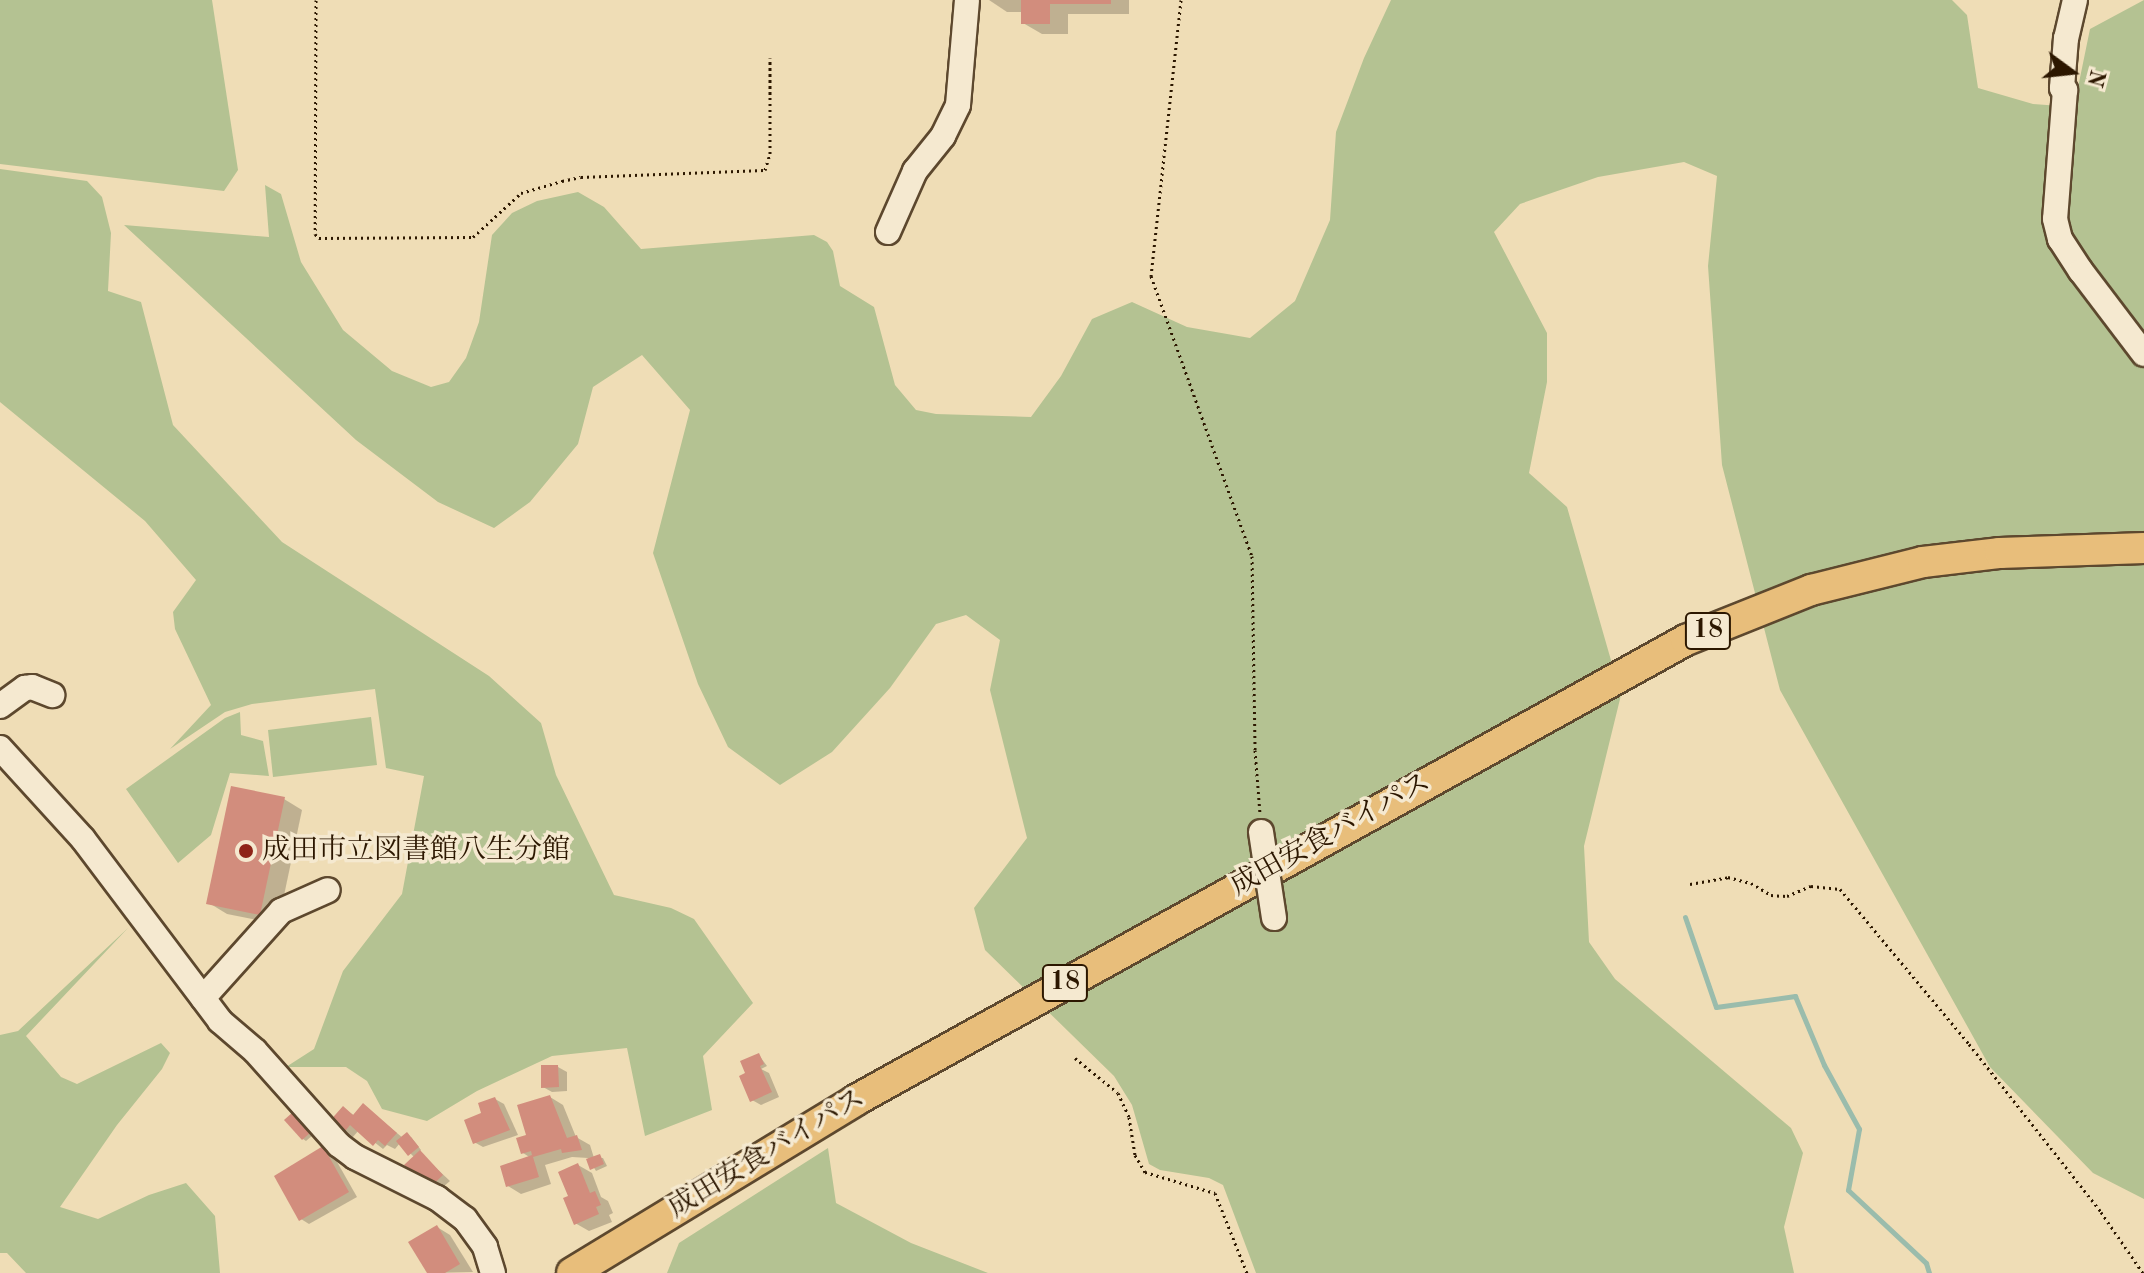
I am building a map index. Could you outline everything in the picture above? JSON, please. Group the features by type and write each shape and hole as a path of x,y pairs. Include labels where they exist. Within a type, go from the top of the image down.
{"main road":[{"name":"成田安食バイパス","path":"572,1273 831,1115 1564,706 1733,620 1811,590 1923,562 2000,553 2144,548"}],"street":[{"path":"888,232 915,171 943,136 958,105 967,0"},
{"path":"2075,0 2066,38 2055,219 2060,239 2081,271 2144,354"},
{"path":"0,706 25,688 32,687 52,695"},
{"path":"0,748 83,839 220,1021 255,1051 339,1145 355,1157 437,1198 465,1219 485,1247 493,1273"},
{"path":"1261,832 1274,918"},
{"path":"203,998 281,911 328,890"}],"path":[{"path":"316,0 315,234 319,238 473,237 521,193 562,181 581,177 765,170 770,154 770,58"},
{"path":"1181,0 1151,276 1252,556 1255,750 1261,832"},
{"path":"1690,884 1728,877 1751,883 1771,895 1787,896 1811,886 1840,889 1969,1044 2101,1212 2143,1273"},
{"path":"1075,1058 1118,1093 1129,1117 1135,1155 1145,1172 1215,1193 1247,1273"}],"green space":[{"path":"0,0 212,0 238,170 224,191 0,164"},
{"path":"1391,0 1952,0 1967,15 1978,88 2033,104 2074,107 2090,29 2144,0 2144,1199 2093,1173 1990,1067 1780,690 1722,465 1708,266 1717,176 1684,162 1598,177 1520,204 1494,232 1547,333 1547,382 1529,473 1567,507 1621,695 1584,846 1589,942 1615,979 1791,1128 1803,1153 1784,1227 1794,1273 1256,1273 1223,1185 1209,1178 1160,1170 1149,1164 1132,1105 1114,1076 985,950 974,908 1027,838 990,690 1000,640 966,615 936,624 890,688 832,752 780,785 728,747 698,684 653,553 690,410 642,355 593,387 578,444 530,502 494,528 438,502 356,440 124,225 269,237 265,185 281,194 301,262 343,330 392,371 431,387 449,382 466,358 479,322 492,235 512,213 537,201 578,192 604,207 641,249 814,235 827,242 833,251 840,286 874,307 895,385 916,410 936,414 1031,417 1061,376 1092,319 1132,302 1187,327 1250,338 1295,301 1330,220 1336,132 1364,58"},
{"path":"0,169 87,181 102,197 111,233 108,291 141,302 173,425 282,542 489,676 541,723 556,775 614,895 671,908 694,919 753,1003 703,1056 712,1110 645,1136 627,1048 552,1056 477,1091 427,1121 382,1109 367,1081 346,1067 286,1067 314,1049 343,971 402,894 424,776 386,768 375,689 252,704 225,712 170,749 211,705 175,629 173,612 196,580 145,521 0,402"},
{"path":"240,712 241,735 263,741 269,776 230,773 211,835 178,863 126,789 225,718"},
{"path":"371,717 377,765 273,777 268,730"},
{"path":"128,928 26,1036 61,1077 77,1084 161,1043 170,1053 162,1069 117,1125 60,1207 98,1219 149,1195 186,1183 215,1216 220,1273 26,1273 7,1253 0,1253 0,1035 18,1031"},
{"path":"828,1148 836,1203 911,1243 988,1273 667,1273 679,1243"}],"building":[{"path":"1021,0 1111,0 1111,4 1050,4 1050,24 1021,24"},
{"name":"成田市立図書館八生分館","path":"231,786 285,797 260,915 206,904"},
{"path":"759,1053 764,1064 760,1066 772,1092 750,1102 739,1076 745,1073 740,1061"},
{"path":"541,1065 558,1065 559,1087 541,1088"},
{"path":"550,1095 567,1138 577,1135 582,1150 562,1153 561,1149 533,1157 539,1177 506,1187 500,1166 532,1155 531,1151 521,1154 516,1138 526,1135 517,1105"},
{"path":"495,1097 510,1130 473,1144 464,1120 481,1113 478,1103"},
{"path":"363,1103 397,1133 385,1146 378,1140 373,1146 350,1125 342,1135 328,1123 343,1106 353,1115"},
{"path":"293,1112 311,1132 302,1140 284,1120"},
{"path":"407,1132 419,1147 408,1156 396,1141"},
{"path":"323,1146 349,1192 299,1221 274,1176"},
{"path":"420,1150 443,1175 427,1190 404,1165"},
{"path":"600,1154 604,1164 590,1170 586,1159"},
{"path":"578,1163 590,1193 595,1191 601,1205 596,1207 599,1214 574,1225 563,1198 568,1196 558,1172"},
{"path":"437,1225 460,1264 445,1273 427,1273 408,1242"}],"waterway":[{"path":"1685,917 1716,1007 1795,996 1824,1065 1859,1129 1848,1190 1926,1263 1929,1273"}],"place":[{"name":"成田市立図書館八生分館","path":"246,851"}]}
